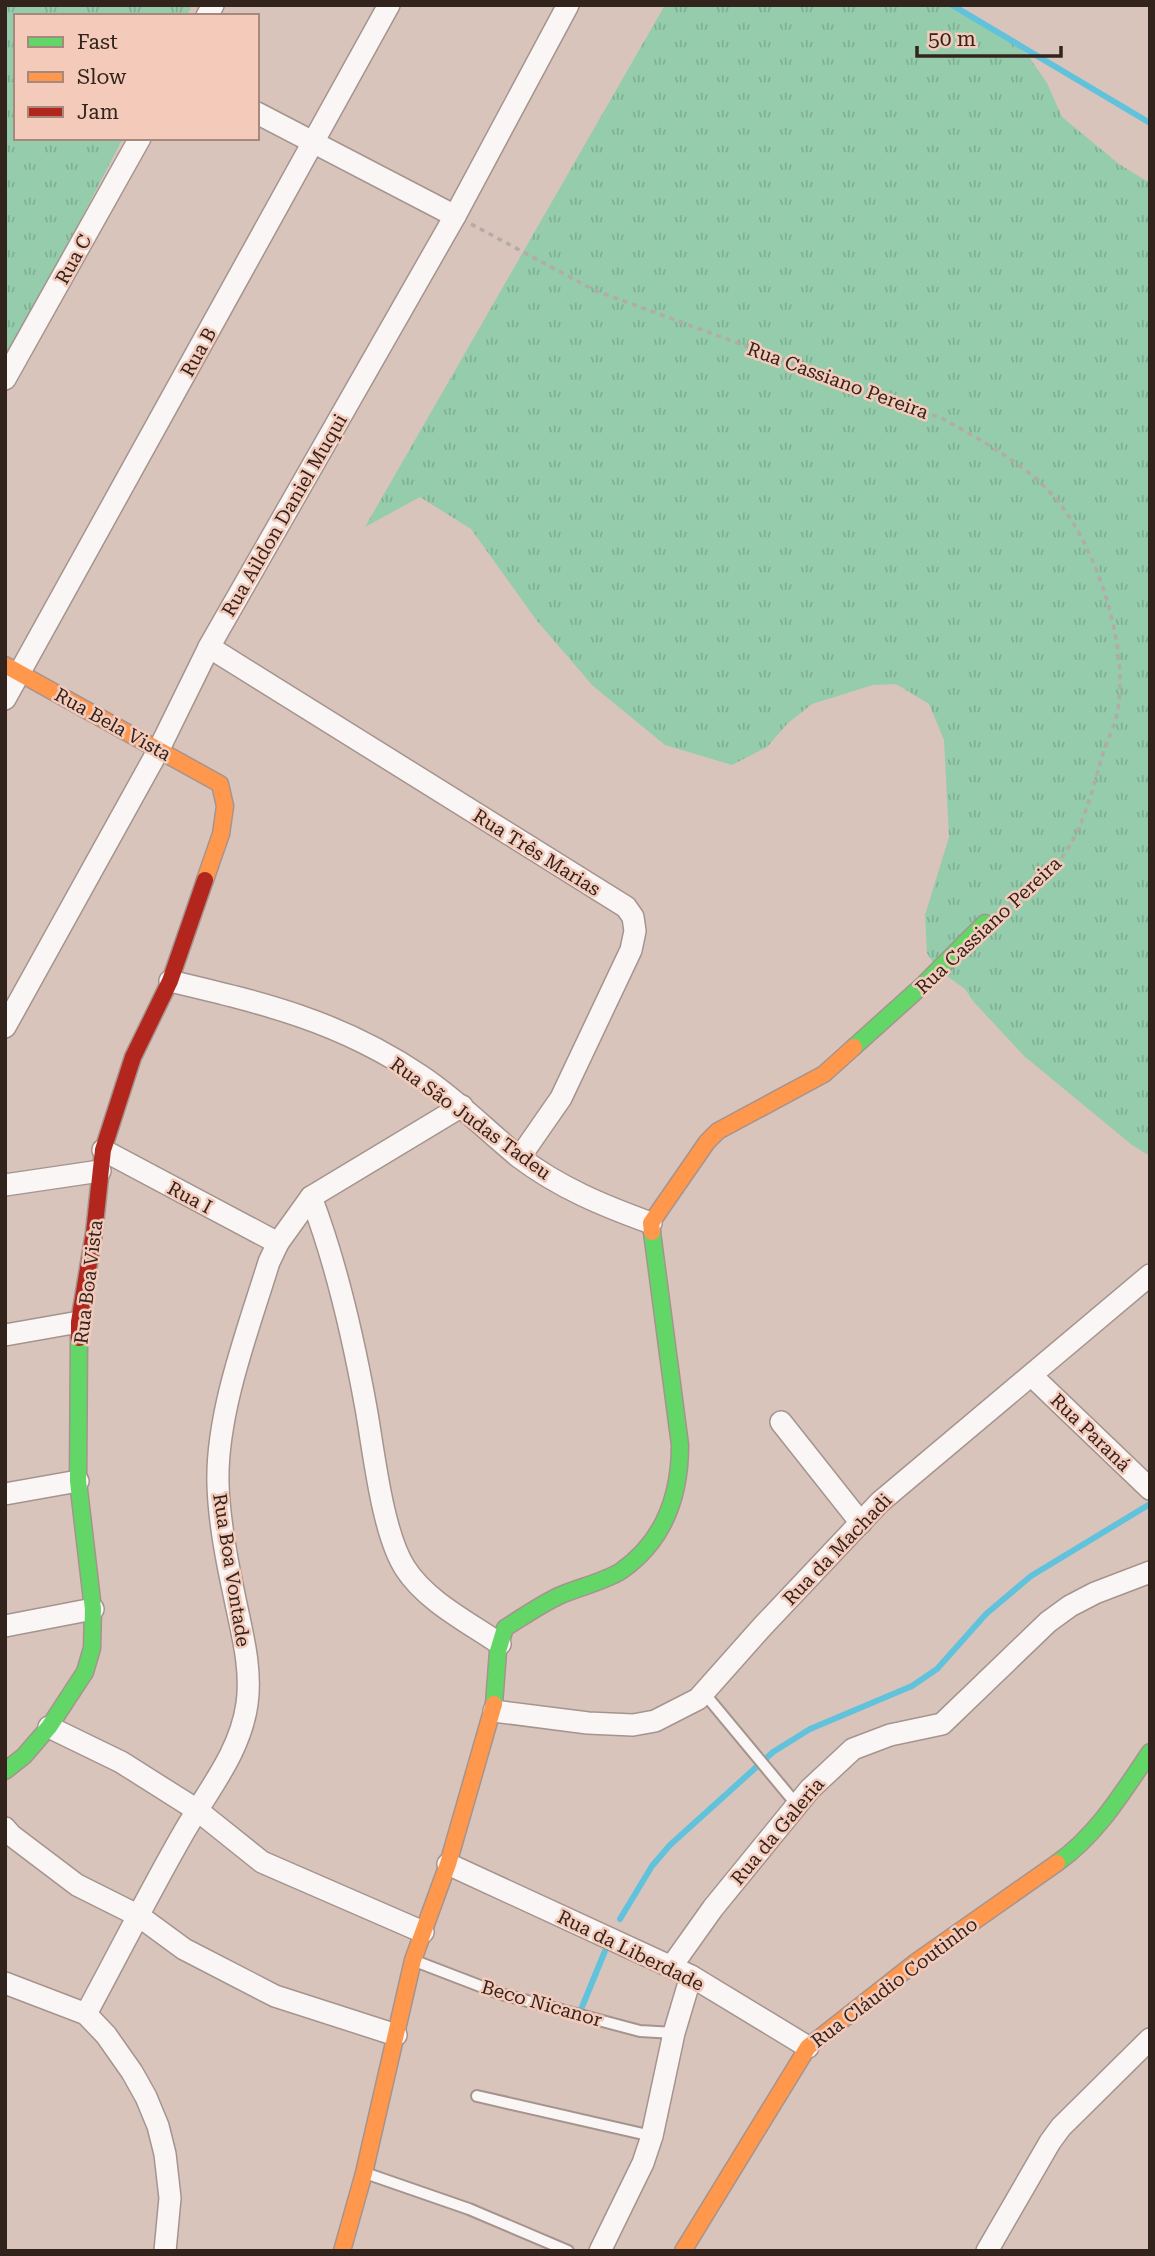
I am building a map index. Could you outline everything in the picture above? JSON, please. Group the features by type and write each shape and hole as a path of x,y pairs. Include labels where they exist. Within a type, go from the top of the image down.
{"street":[{"name":"Rua B","path":"5,699 12,669 90,549 389,5"},
{"name":"Rua Aildon Daniel Muqui","path":"5,1027 159,749 209,647 455,216 568,5"},
{"path":"259,114 455,216"},
{"name":"Rua C","path":"5,379 12,355 139,140"},
{"name":"Rua Três Marias","path":"209,647 626,907 632,917 635,931 631,950 561,1098 520,1157"},
{"name":"Rua Bela Vista","path":"12,669 220,784"},
{"name":"Rua Boa Vista","path":"5,1771 24,1756 49,1727 78,1684 89,1661 94,1634 78,1481 79,1322 94,1233 101,1160 133,1057 170,981 221,834 225,806 220,784"},
{"name":"Rua Cassiano Pereira","path":"651,1223 712,1136 824,1074 924,984 985,923"},
{"name":"Rua São Judas Tadeu","path":"170,981 289,1011 344,1031 421,1076 462,1106 520,1157 576,1194 651,1223"},
{"name":"Rua Boa Vontade","path":"86,2014 197,1810 220,1776 236,1744 247,1704 248,1681 244,1643 229,1571 218,1483 224,1420 269,1262 278,1243 311,1197 462,1106"},
{"path":"5,1185 101,1160"},
{"name":"Rua I","path":"101,1160 278,1243"},
{"path":"311,1197 329,1244 353,1339 388,1526 398,1555 405,1569 429,1594 500,1643"},
{"path":"342,2251 364,2173 413,1960 448,1864 494,1710 500,1643 505,1628 559,1596 620,1572 663,1524 673,1503 680,1473 680,1445 651,1223"},
{"name":"Rua da Machadi","path":"494,1710 589,1723 633,1725 655,1721 688,1706 704,1693 762,1627 892,1492 1150,1275"},
{"path":"5,1335 79,1322"},
{"name":"Rua Paraná","path":"1032,1376 1150,1489"},
{"path":"782,1422 860,1523"},
{"path":"5,1494 78,1481"},
{"name":"Rua da Galeria","path":"671,1967 713,1908 810,1789 853,1749 898,1733 942,1724 1048,1622 1095,1593 1150,1572"},
{"path":"5,1626 93,1609"},
{"path":"49,1727 121,1762 197,1810 262,1862 424,1932"},
{"name":"Rua Cláudio Coutinho","path":"683,2251 808,2047 916,1962 1074,1851 1119,1798 1150,1752"},
{"path":"5,1828 77,1885 139,1916 184,1949 275,1996 396,2035"},
{"name":"Rua da Liberdade","path":"448,1864 691,1976 808,2047"},
{"path":"600,2251 640,2171 652,2136 674,2033 691,1976"},
{"path":"5,1983 86,2014 106,2035 146,2097 158,2126 165,2154 170,2198 165,2251"},
{"path":"987,2251 1060,2127 1150,2039"}],"lane":[{"path":"704,1693 797,1805"},
{"name":"Beco Nicanor","path":"413,1960 501,1994 640,2031 674,2033"},
{"path":"477,2096 652,2136"},
{"path":"364,2173 469,2209 568,2251"}],"path":[{"name":"Rua Cassiano Pereira","path":"455,216 594,290 943,419 990,445 1034,477 1068,513 1095,564 1115,634 1119,694 1116,717 1092,792 1065,853 1055,867 985,923"}],"green space":[{"path":"5,5 192,5 188,14 14,14 14,140 122,140 5,366"},
{"path":"665,5 957,5 1027,54 1047,83 1062,117 1119,164 1150,183 1150,1156 1132,1145 1024,1056 965,989 936,968 927,953 925,915 949,837 944,740 929,704 896,684 873,685 812,704 787,724 767,747 732,765 665,745 593,686 537,621 471,529 420,497 365,527"}],"waterway":[{"path":"952,5 1150,123"},
{"path":"620,1919 652,1866 670,1845 773,1752 810,1729 912,1686 937,1669 986,1614 1031,1576 1150,1504"},
{"path":"582,2007 605,1951"}],"traffic: fast":[{"path":"854,1047 924,984 985,923"},
{"path":"494,1704 498,1651 505,1628 539,1606 621,1571 636,1559 659,1531 673,1499 680,1445 652,1232"},
{"path":"5,1771 24,1756 49,1727 85,1672 92,1648 93,1609 78,1481 79,1338"},
{"path":"1057,1863 1097,1826 1150,1752"}],"traffic: slow":[{"path":"5,665 220,784 225,806 221,834 205,880"},
{"path":"652,1232 651,1223 707,1142 718,1131 824,1074 854,1047"},
{"path":"342,2251 364,2173 413,1960 448,1864 494,1704"},
{"path":"683,2251 808,2047 916,1962 1057,1863"}],"traffic: jam":[{"path":"79,1338 103,1150 133,1057 170,981 205,880"}]}
